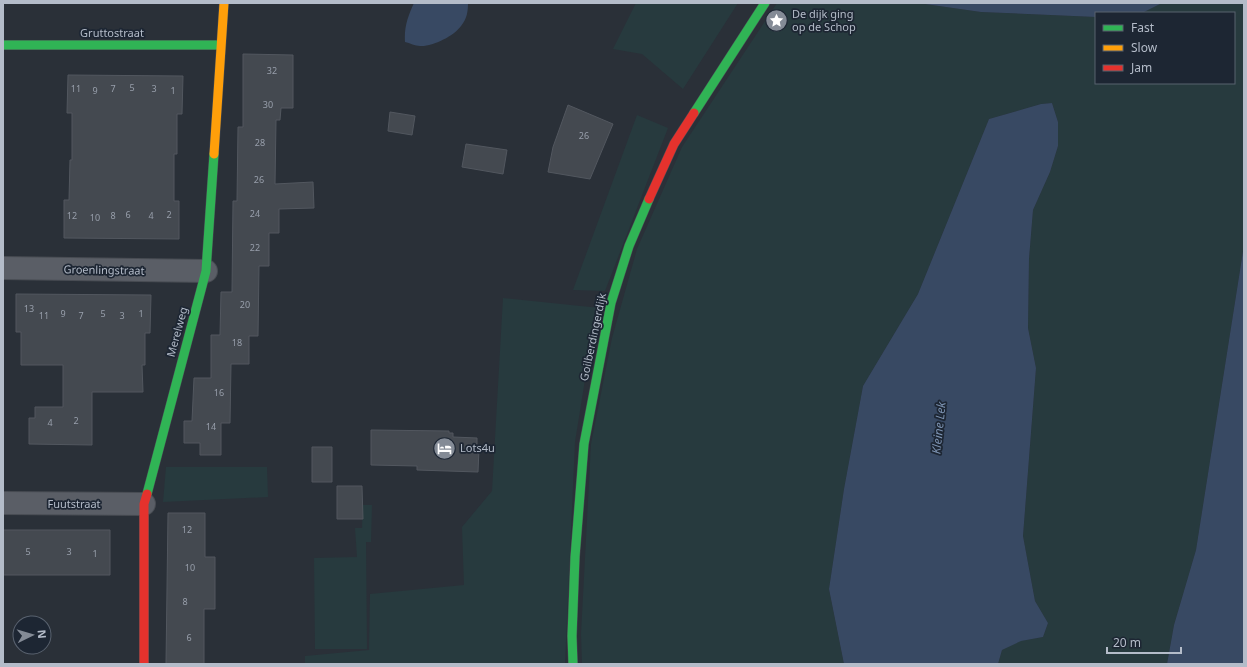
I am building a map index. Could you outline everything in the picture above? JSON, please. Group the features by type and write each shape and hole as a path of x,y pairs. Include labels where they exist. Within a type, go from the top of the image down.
{"street":[{"name":"Merelweg","path":"144,664 144,504 206,271 224,3"},
{"name":"Goilberdingerdijk","path":"573,664 572,636 575,565 584,444 611,303 629,246 655,184 674,144 765,3"},
{"name":"Gruttostraat","path":"3,45 220,45"},
{"name":"Groenlingstraat","path":"3,268 206,271"},
{"name":"Fuutstraat","path":"3,503 144,504"}],"green space":[{"path":"636,3 738,3 683,89 642,54 613,49"},
{"path":"777,3 918,3 981,12 1095,17 1095,84 1235,84 1235,12 1144,12 1162,3 1244,3 1244,245 1196,550 1174,625 1167,664 998,664 1002,650 1020,641 1043,637 1048,623 1035,601 1023,536 1036,368 1028,328 1029,259 1033,210 1050,172 1058,146 1058,122 1052,103 1041,104 989,119 918,294 863,386 844,489 829,589 844,664 582,664 581,634 591,444 612,338 637,249 682,147"},
{"path":"637,115 668,128 605,291 573,290"},
{"path":"503,298 600,308 592,336 575,442 565,664 305,664 305,656 369,650 370,594 464,585 462,527 492,491"},
{"path":"166,467 267,467 268,497 163,502"},
{"path":"363,505 372,505 371,542 366,542 367,649 315,649 314,558 357,557 355,528 362,528"}],"water":[{"path":"414,3 468,3 466,18 458,30 448,37 430,45 418,46 405,42 407,22"},
{"path":"918,3 1162,3 1144,12 1095,12 1095,17 981,12"},
{"name":"Kleine Lek","path":"1052,103 1058,122 1058,146 1050,172 1033,210 1029,259 1028,328 1036,368 1023,536 1035,601 1048,623 1043,637 1021,641 1002,650 998,664 844,664 829,589 844,489 863,386 918,294 989,119 1041,104"},
{"path":"1244,245 1244,664 1167,664 1174,625 1196,550"}],"building":[{"path":"243,54 293,55 293,108 281,108 280,120 276,120 275,184 313,182 314,208 279,209 279,233 269,233 269,266 259,266 258,336 249,336 249,364 231,364 230,423 221,423 221,455 200,455 200,443 184,443 184,421 192,421 194,378 211,378 211,335 220,335 221,292 232,292 233,201 237,201 238,127 243,127"},
{"path":"68,75 183,76 182,114 177,114 177,154 174,154 174,201 179,201 179,239 64,238 64,200 69,200 70,160 72,160 72,113 67,113"},
{"path":"568,105 613,124 590,179 548,172 553,147"},
{"path":"390,112 415,116 412,135 388,131"},
{"path":"466,144 507,150 503,174 462,167"},
{"path":"16,294 151,295 150,333 145,333 145,365 142,365 143,392 92,392 92,445 29,444 29,418 35,418 35,407 63,407 63,365 21,365 21,332 16,332"},
{"path":"371,430 449,431 449,433 453,433 453,437 477,438 477,449 479,449 478,472 417,470 417,466 371,465"},
{"path":"312,447 332,447 332,482 312,482"},
{"path":"337,486 362,486 363,519 337,519"},
{"path":"168,513 205,513 205,557 215,557 215,609 204,609 204,664 166,664"},
{"path":"3,530 110,530 110,575 3,575"}],"traffic: fast":[{"path":"694,113 765,3"},
{"path":"3,45 220,45"},
{"path":"147,494 206,271 214,154"},
{"path":"573,664 572,636 575,557 584,444 611,303 629,246 649,199"}],"traffic: slow":[{"path":"214,154 224,3"}],"traffic: jam":[{"path":"649,199 674,144 694,113"},
{"path":"144,664 144,504 147,494"}],"place":[{"name":"De dijk ging op de Schop","path":"776,20"},
{"name":"Lots4u","path":"444,448"}]}
